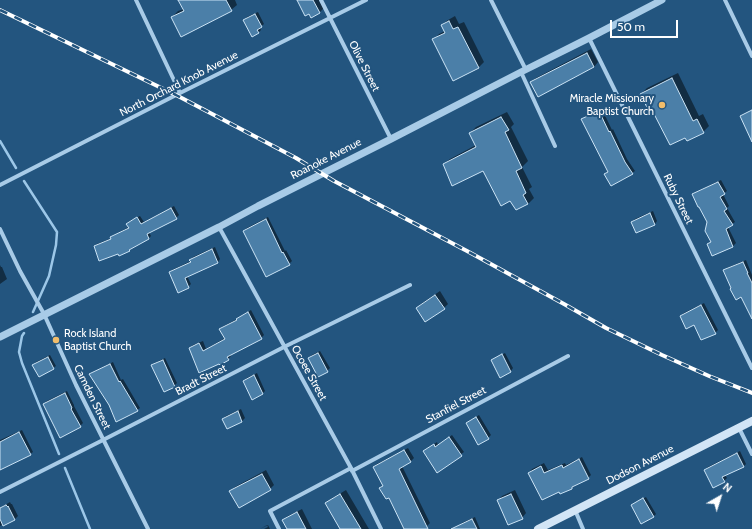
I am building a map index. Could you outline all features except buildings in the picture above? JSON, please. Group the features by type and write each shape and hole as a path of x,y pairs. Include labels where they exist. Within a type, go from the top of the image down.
{"main road":[{"name":"Dodson Avenue","path":"538,529 752,421"}],"street":[{"path":"136,0 180,93"},
{"name":"Olive Street","path":"321,0 391,139"},
{"name":"North Orchard Knob Avenue","path":"0,185 366,0"},
{"path":"491,0 524,71 555,146"},
{"name":"Roanoke Avenue","path":"0,337 219,227 662,0"},
{"path":"725,0 752,56"},
{"name":"Ruby Street","path":"589,38 752,368"},
{"name":"Ocoee Street","path":"219,227 352,470 380,529"},
{"name":"Camden Street","path":"0,230 20,271 44,314 76,385 148,529"},
{"name":"Bradt Street","path":"0,492 284,347 410,285"},
{"name":"Stanfiel Street","path":"279,529 270,511 352,470 568,356"},
{"path":"739,427 752,454"},
{"path":"575,510 583,529"}],"waterway":[{"path":"0,141 16,168"},
{"path":"24,181 57,232 56,245 49,276 33,312"},
{"path":"24,333 19,352 22,363 59,454"},
{"path":"65,468 90,529"}],"railway":[{"path":"0,10 176,95 296,158 334,181 467,251 606,328 709,376 752,393"}],"place":[{"name":"Miracle Missionary Baptist Church","path":"662,105"},
{"name":"Rock Island Baptist Church","path":"56,340"}]}
